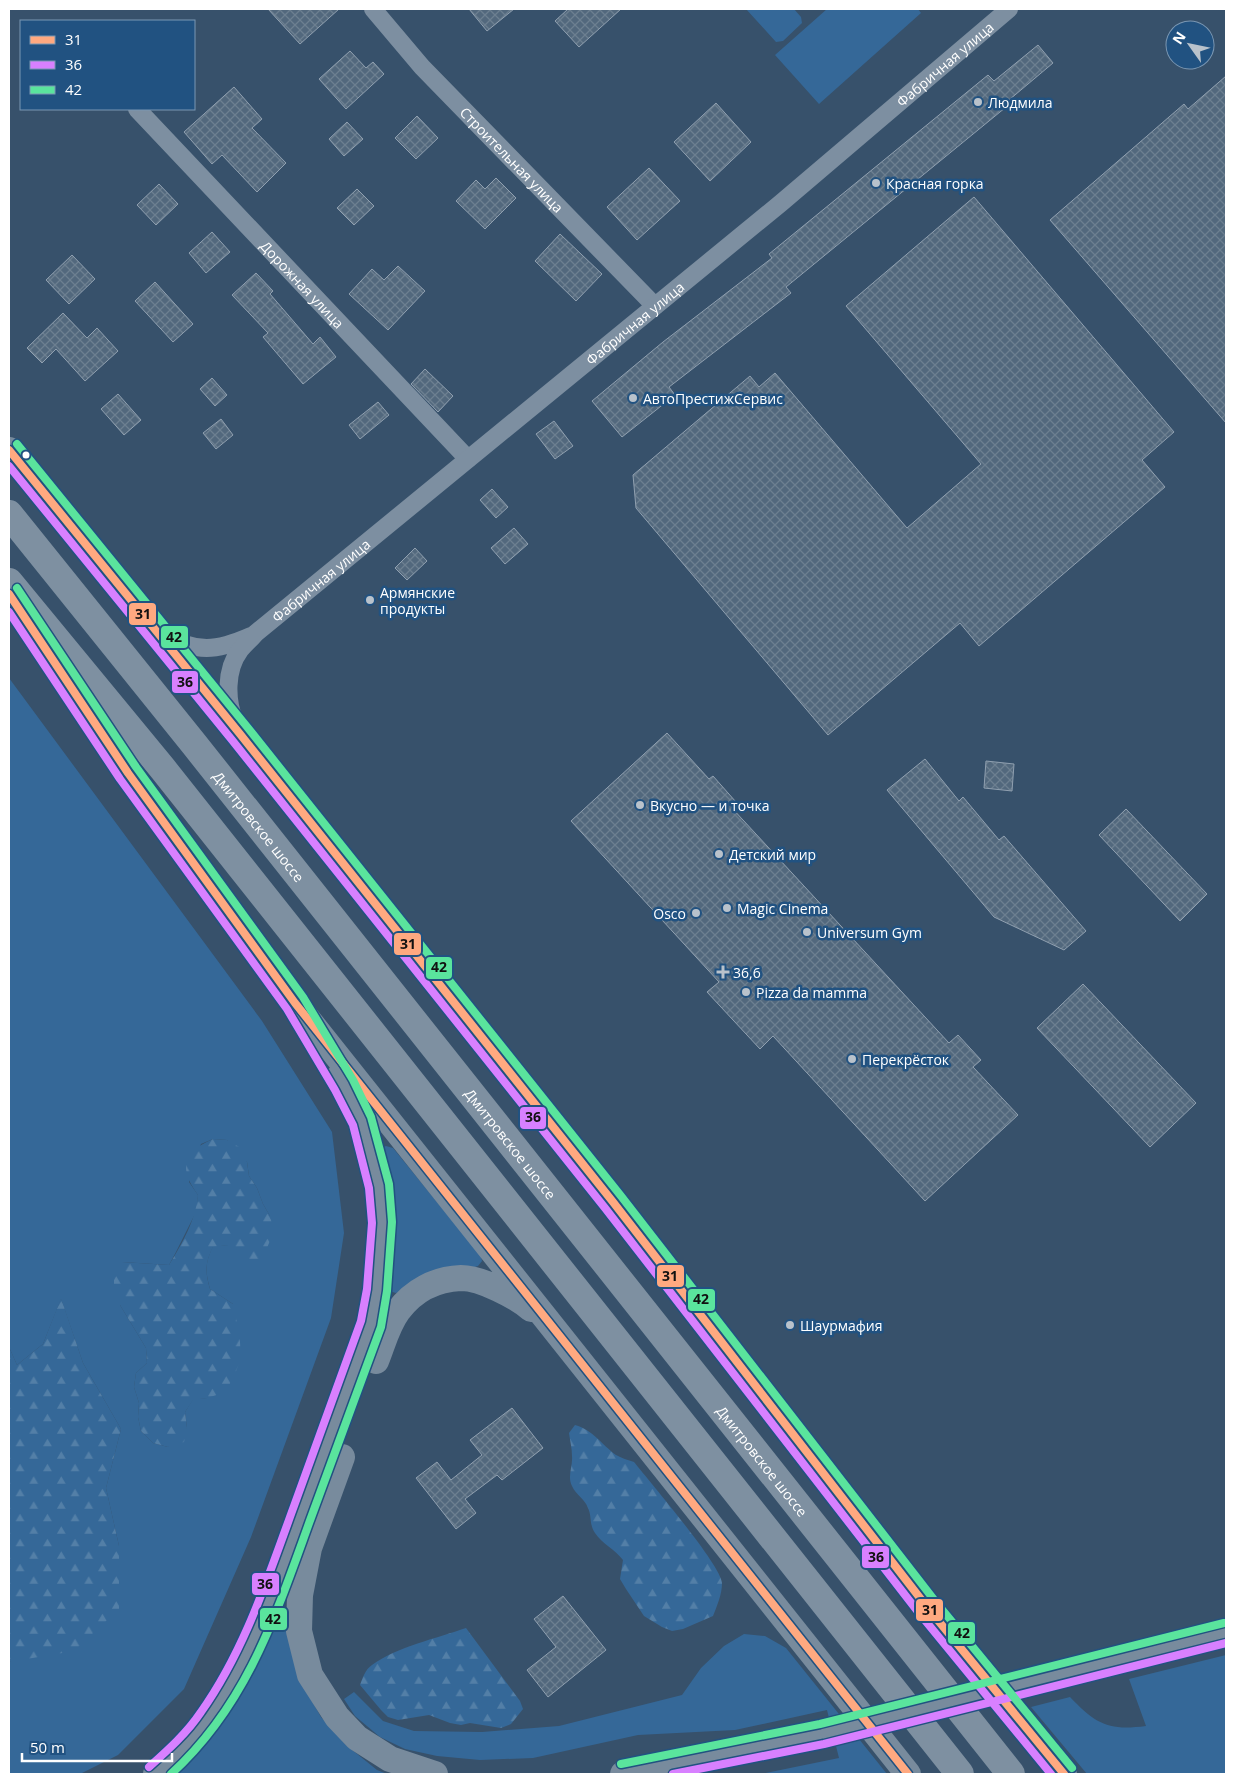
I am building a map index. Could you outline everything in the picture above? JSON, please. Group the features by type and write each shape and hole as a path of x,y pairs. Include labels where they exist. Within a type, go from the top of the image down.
{"highway":[{"name":"Дмитровское шоссе","path":"9,514 200,751 1011,1774"},
{"path":"9,582 163,769 960,1774"}],"main road":[{"path":"9,450 240,734 613,1202 927,1607 1064,1774"},
{"path":"9,594 128,773 295,1003 908,1774"},
{"path":"156,1774 167,1766 197,1736 222,1700 250,1650 371,1324 377,1290 382,1223 379,1186 362,1121 344,1086 295,1003"},
{"path":"435,1774 390,1759 357,1738 337,1717 310,1675 299,1631 300,1595 309,1548 389,1327 398,1311 412,1296 431,1284 462,1278 483,1283 504,1292 528,1306 559,1334"},
{"path":"623,1774 822,1734 1109,1664 1226,1633"}],"street":[{"name":"Строительная улица","path":"373,9 422,67 655,306"},
{"name":"Фабричная улица","path":"240,734 230,711 229,687 231,669 239,651 256,633 781,203 1009,9"},
{"name":"Дорожная улица","path":"138,110 468,459"},
{"name":"Фабричная улица","path":"154,627 178,642 195,648 213,649 233,644 256,633"}],"green space":[{"path":"746,9 794,9 801,17 802,23 783,41 776,42"},
{"path":"827,9 918,9 921,13 819,104 775,55"},
{"path":"9,678 262,1021 332,1132 344,1233 331,1318 251,1537 184,1689 118,1755 80,1774 9,1774 9,1662 14,1660 119,1546 106,1488 121,1429 83,1363 61,1299 43,1344 17,1365 9,1347","holes":["213,1139 227,1140 247,1162 249,1176 257,1188 270,1216 228,1245 213,1246 208,1257 207,1277 210,1289 233,1304 207,1398 193,1399 185,1412 187,1428 168,1447 153,1443 141,1431 138,1417 139,1403 134,1387 136,1373 147,1363 146,1348 120,1305 122,1262 169,1265 197,1210 198,1195 189,1182 201,1144"]},
{"path":"213,1139 227,1140 241,1148 247,1162 249,1176 257,1188 270,1216 274,1231 262,1260 249,1267 228,1245 213,1247 207,1263 208,1283 210,1289 233,1304 240,1341 239,1363 226,1392 193,1400 185,1412 187,1428 184,1442 168,1447 153,1443 141,1431 138,1417 139,1403 134,1387 136,1373 147,1363 146,1348 120,1305 114,1291 114,1274 122,1262 169,1265 188,1231 197,1204 198,1195 188,1177 187,1162 195,1149"},
{"path":"386,1146 393,1148 481,1256 482,1261 478,1266 396,1293 389,1291 381,1148"},
{"path":"61,1298 83,1363 121,1429 106,1488 119,1546 119,1609 74,1651 9,1662 9,1347 17,1365 43,1344"},
{"path":"575,1425 587,1430 616,1455 634,1462 698,1542 719,1573 722,1583 713,1616 683,1629 672,1631 644,1616 620,1579 623,1560 595,1533 587,1505 574,1489 571,1482 572,1453 569,1433"},
{"path":"282,1612 285,1612 288,1616 300,1680 321,1717 346,1745 377,1770 387,1774 174,1774 230,1708 254,1670"},
{"path":"466,1628 520,1701 523,1709 511,1724 501,1728 470,1723 461,1725 429,1715 398,1720 388,1717 360,1685 364,1674 372,1665 393,1653"},
{"path":"744,1634 765,1636 786,1648 887,1774 761,1774 839,1758 827,1710 735,1730 638,1735 533,1758 480,1760 437,1756 405,1749 380,1737 355,1716 344,1699 354,1692 383,1721 414,1731 482,1732 559,1726 682,1695 701,1668 724,1646"},
{"path":"1226,1655 1226,1774 1087,1774 1031,1707 1070,1697 1088,1714 1104,1724 1122,1727 1146,1726 1129,1679"}],"building":[{"path":"268,9 339,9 300,44"},
{"path":"469,9 514,9 487,31"},
{"path":"568,9 621,9 579,47 555,21"},
{"path":"1038,45 1053,63 1009,100 1011,103 786,287 791,293 669,387 675,395 622,437 592,401 663,342 772,258 769,254 988,75 994,81"},
{"path":"350,51 366,68 373,62 384,74 346,109 319,79"},
{"path":"1226,76 1226,423 1050,220 1184,104 1188,109"},
{"path":"234,87 262,119 252,128 286,163 257,192 222,155 212,164 184,132"},
{"path":"716,103 751,142 710,181 674,142"},
{"path":"417,116 438,138 416,159 395,138"},
{"path":"347,122 363,139 344,156 329,139"},
{"path":"649,168 680,201 637,240 607,207"},
{"path":"496,178 516,198 485,229 456,201 476,180 485,189"},
{"path":"159,184 178,204 156,225 137,205"},
{"path":"357,189 374,206 354,225 337,208"},
{"path":"974,197 1174,432 1142,460 1165,487 979,646 960,623 828,735 636,508 633,475 750,376 759,387 775,373 907,528 981,464 846,306"},
{"path":"212,232 230,252 206,273 189,253"},
{"path":"560,234 602,274 576,301 535,261"},
{"path":"72,255 95,279 69,304 46,280"},
{"path":"398,266 425,291 388,330 349,294 372,269 384,280"},
{"path":"256,273 273,291 270,294 313,344 320,337 336,357 303,384 263,337 268,333 232,295"},
{"path":"155,282 193,324 173,342 135,301"},
{"path":"63,313 87,338 97,328 118,351 85,381 56,349 42,363 27,348"},
{"path":"425,369 453,396 438,412 411,384"},
{"path":"212,378 227,395 215,406 200,389"},
{"path":"118,394 141,420 124,435 101,409"},
{"path":"378,402 389,415 360,439 349,425"},
{"path":"221,419 233,435 216,449 203,433"},
{"path":"554,421 573,446 555,459 536,434"},
{"path":"492,489 508,507 496,518 480,500"},
{"path":"514,528 528,544 505,564 491,548"},
{"path":"415,548 427,561 407,580 395,568"},
{"path":"667,733 709,779 713,776 736,802 731,807 949,1043 958,1035 981,1060 973,1067 1018,1115 925,1201 773,1036 760,1049 707,992 719,982 571,821"},
{"path":"925,759 959,801 963,797 999,840 1004,836 1086,931 1064,950 994,917 887,790"},
{"path":"986,761 1014,764 1012,791 984,788"},
{"path":"1126,809 1207,894 1180,921 1099,835"},
{"path":"1083,984 1196,1103 1150,1147 1037,1028"},
{"path":"512,1408 543,1448 502,1480 497,1475 465,1499 476,1513 456,1529 416,1478 437,1462 451,1480 482,1455 470,1440"},
{"path":"563,1596 606,1650 548,1697 527,1670 556,1647 534,1619"}],"transit line":[{"name":"42","path":"17,444 248,728 621,1196 935,1601 1072,1768"},
{"name":"31","path":"9,450 240,734 613,1202 927,1607 1064,1774"},
{"name":"36","path":"9,466 232,740 605,1208 919,1613 1051,1774"},
{"name":"42","path":"17,588 136,767 303,997 353,1080 371,1117 389,1184 392,1222 387,1291 381,1327 286,1586 258,1654 241,1686 221,1717 198,1746 171,1774"},
{"name":"31","path":"9,594 128,773 295,1003 908,1774"},
{"name":"36","path":"9,612 120,779 287,1009 335,1090 353,1125 369,1188 372,1223 367,1289 361,1321 265,1586 243,1638 217,1688 190,1727 149,1767"},
{"name":"42","path":"621,1764 820,1724 1224,1623"},
{"name":"36","path":"673,1774 824,1744 1226,1643"}],"place":[{"name":"Людмила","path":"978,102"},
{"name":"Красная горка","path":"876,183"},
{"name":"АвтоПрестижСервис","path":"633,398"},
{"name":"Армянские продукты","path":"370,600"},
{"name":"Вкусно — и точка","path":"640,805"},
{"name":"Детский мир","path":"719,854"},
{"name":"Magic Cinema","path":"727,908"},
{"name":"Osco","path":"696,913"},
{"name":"Universum Gym","path":"807,932"},
{"name":"36,6","path":"723,972"},
{"name":"Pizza da mamma","path":"746,992"},
{"name":"Перекрёсток","path":"852,1059"},
{"name":"Шаурмафия","path":"790,1325"}]}
